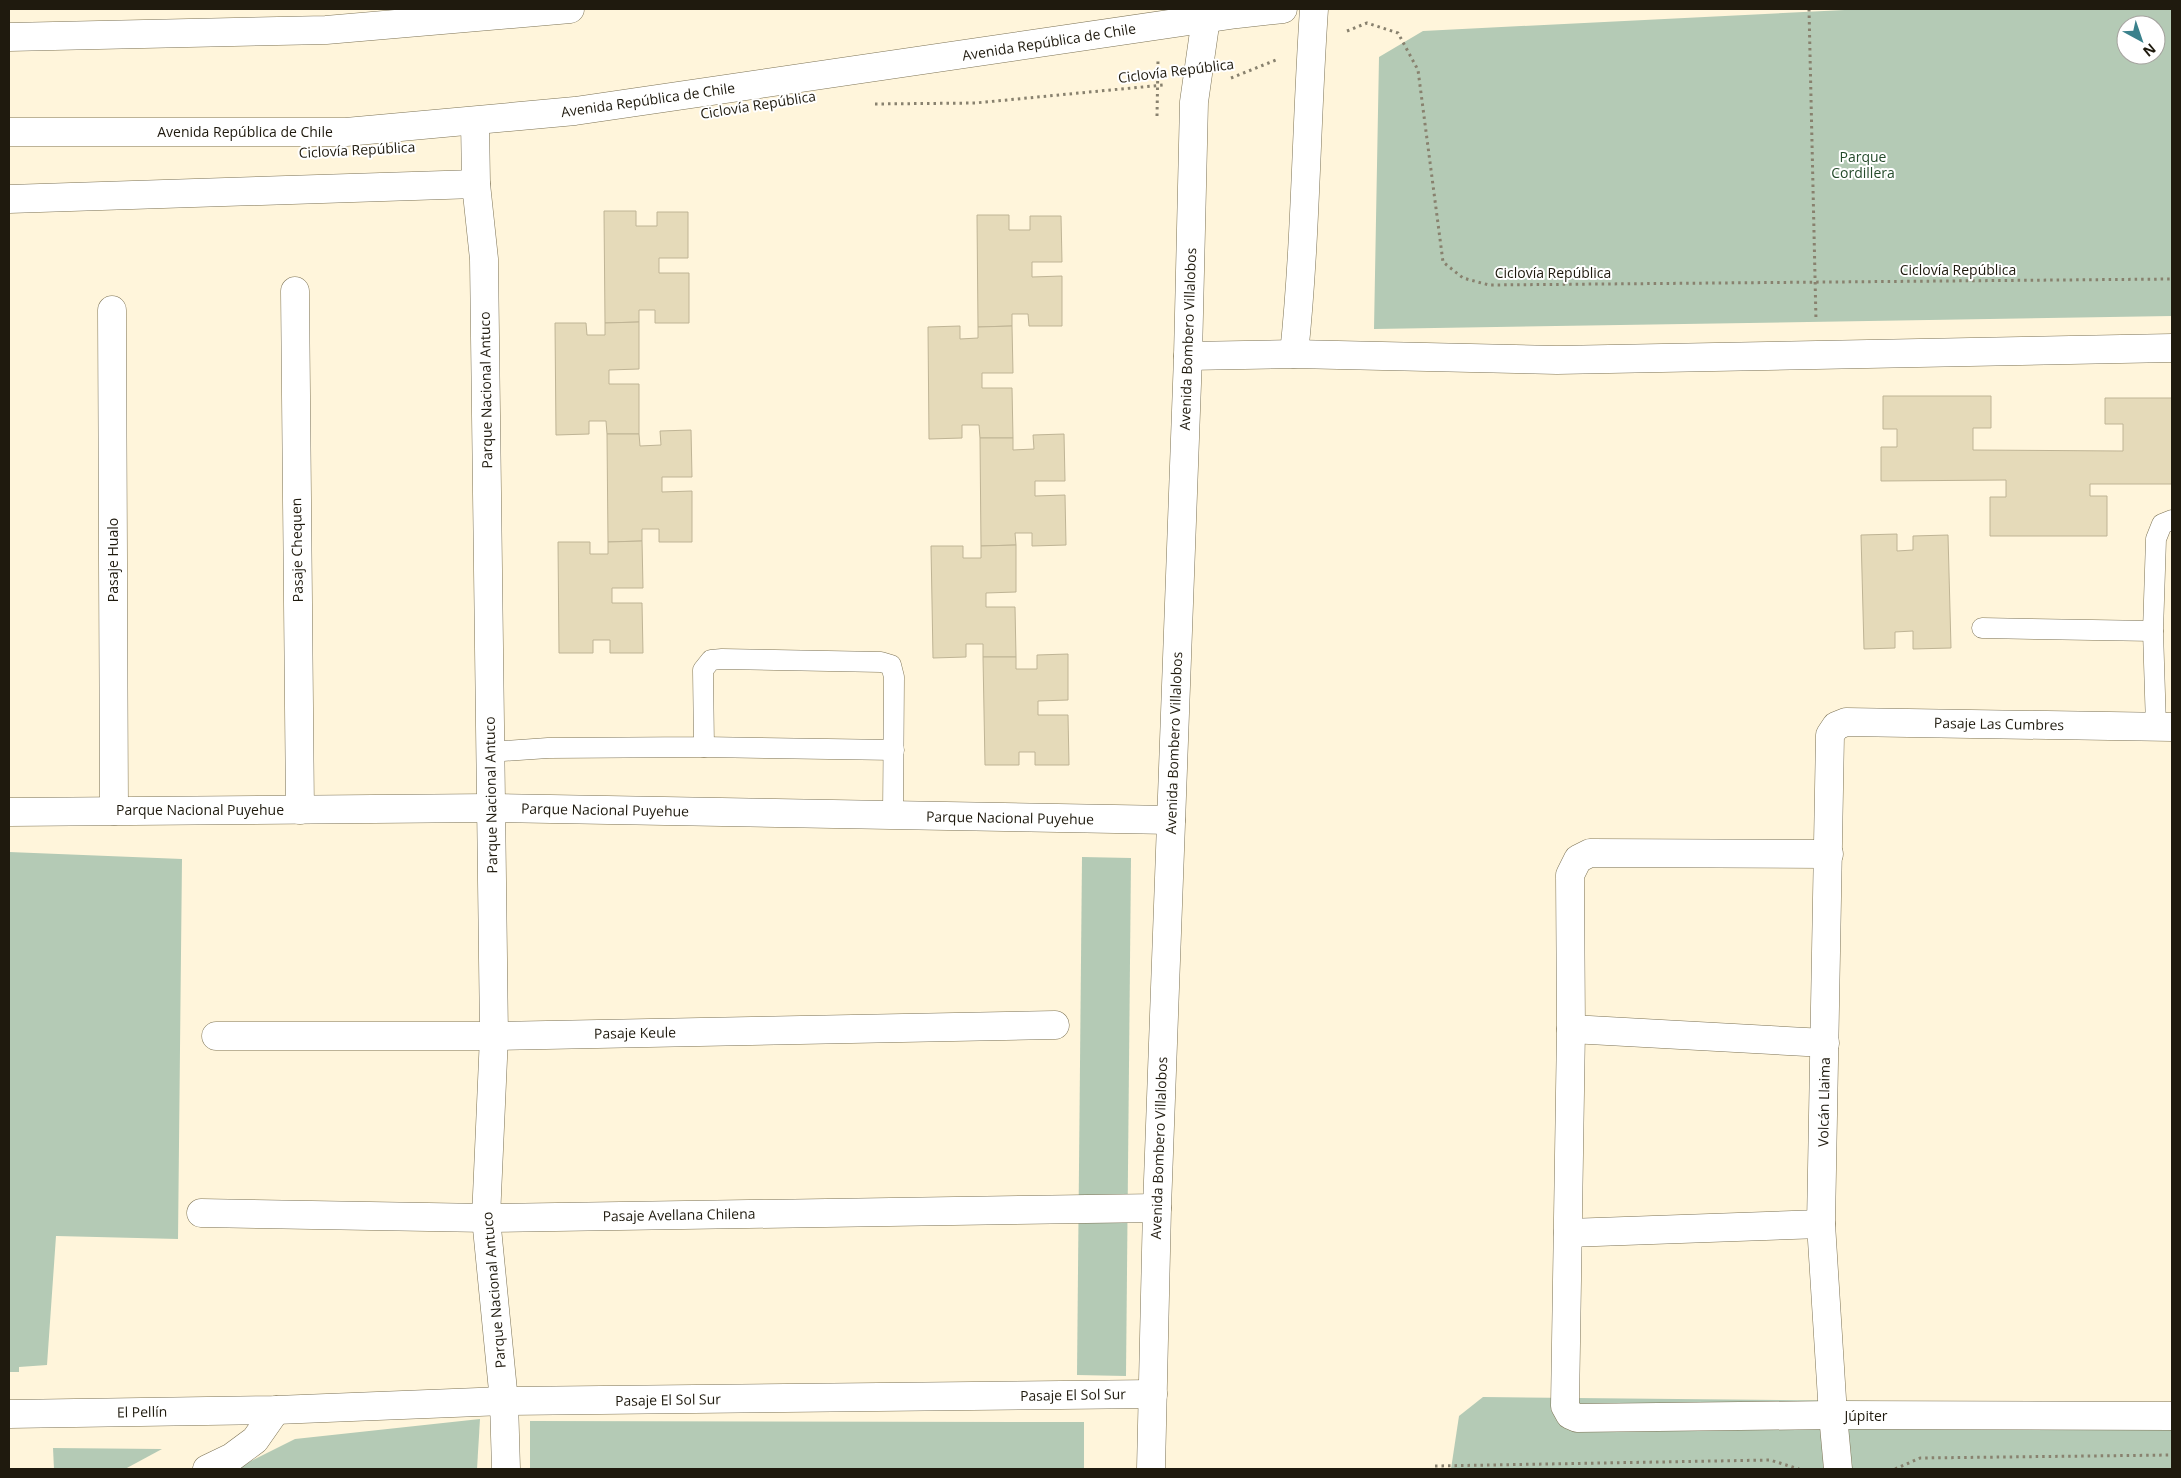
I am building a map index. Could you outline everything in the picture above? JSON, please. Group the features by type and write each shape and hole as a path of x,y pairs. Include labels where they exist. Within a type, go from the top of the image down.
{"street":[{"path":"9,37 326,30 570,9"},
{"name":"Avenida República de Chile","path":"9,132 346,132 594,109 1206,18 1283,9"},
{"path":"1294,354 1300,303 1314,9"},
{"name":"Avenida Bombero Villalobos","path":"1150,1469 1157,1208 1188,356 1194,102 1206,18"},
{"name":"Parque Nacional Antuco","path":"475,120 476,184 484,259 494,1036 486,1218 504,1402 506,1469"},
{"path":"9,199 476,184"},
{"name":"Pasaje Chequen","path":"294,291 300,810"},
{"name":"Pasaje Hualo","path":"112,310 114,811"},
{"path":"1188,356 1294,354 1557,360 2172,348"},
{"name":"Pasaje Las Cumbres","path":"1830,735 1836,726 1846,722 2164,727"},
{"name":"Volcán Llaima","path":"1830,735 1821,1224 1838,1469"},
{"name":"Parque Nacional Puyehue","path":"9,812 491,808 1171,820"},
{"path":"1821,1224 1568,1233 1572,1029 1570,875 1578,859 1590,853 1829,854"},
{"name":"Pasaje Keule","path":"216,1036 494,1036 1054,1025"},
{"path":"1572,1029 1825,1043"},
{"name":"Pasaje Avellana Chilena","path":"201,1213 486,1218 1157,1208"},
{"name":"Júpiter","path":"1568,1233 1565,1406 1570,1415 1576,1418 2172,1416"},
{"name":"Pasaje El Sol Sur","path":"276,1410 504,1402 1153,1394"},
{"path":"207,1469 232,1457 255,1440 276,1410"},
{"name":"El Pellín","path":"9,1414 276,1410"}],"lane":[{"path":"2164,727 2153,631 2156,539 2162,524 2172,520"},
{"path":"1982,628 2153,631"},
{"path":"704,747 703,670 710,660 882,662 891,665 894,677 893,816"},
{"path":"490,752 548,748 704,747 894,750"}],"path":[{"path":"1809,9 1817,356"},
{"name":"Ciclovía República","path":"866,104 975,103 1235,78 1367,23 1398,33 1418,70 1443,262 1462,278 1489,285 2172,279"},
{"path":"1895,1469 1920,1458 2172,1455"},
{"path":"1435,1466 1770,1460 1799,1469"}],"green space":[{"name":"Parque Cordillera","path":"1865,9 2172,9 2172,316 1374,329 1379,57 1423,31"},
{"path":"9,852 182,859 178,1239 56,1236 47,1365 19,1367 19,1372 9,1372"},
{"path":"1082,857 1131,858 1126,1376 1077,1375"},
{"path":"1483,1397 2172,1404 2172,1469 1451,1469 1459,1416"},
{"path":"480,1419 477,1469 235,1469 295,1439"},
{"path":"530,1421 1084,1422 1084,1469 530,1469"},
{"path":"53,1448 162,1449 125,1469 54,1469"}],"building":[{"path":"604,211 636,211 636,226 657,226 657,212 688,212 688,258 659,258 659,273 689,273 689,323 655,323 655,310 639,310 639,322 605,323"},
{"path":"977,215 1009,215 1009,230 1030,230 1030,216 1061,216 1062,262 1032,262 1032,277 1062,276 1062,326 1029,326 1028,314 1012,314 1012,326 978,327"},
{"path":"639,322 639,369 609,370 609,384 639,384 639,434 607,434 606,421 589,421 589,434 556,435 555,323 586,323 587,335 605,335 605,323"},
{"path":"960,326 960,339 978,338 978,327 1012,326 1013,373 982,373 982,388 1012,388 1013,438 980,438 979,425 962,425 962,438 929,439 928,327"},
{"path":"1883,396 1991,396 1991,428 1973,428 1973,450 2123,451 2123,424 2105,424 2105,398 2172,398 2172,484 2090,484 2090,496 2107,496 2107,536 1990,536 1990,497 2006,497 2006,480 1881,481 1881,447 1897,447 1897,429 1883,429"},
{"path":"691,430 692,477 662,477 662,492 692,491 692,542 659,542 659,529 642,529 642,541 608,542 607,434 639,434 640,446 661,445 660,431"},
{"path":"1064,434 1065,481 1035,481 1035,496 1065,495 1066,545 1032,546 1032,533 1015,533 1016,545 981,546 980,438 1013,438 1013,450 1034,449 1033,435"},
{"path":"1897,534 1897,551 1913,550 1913,536 1948,535 1951,648 1913,649 1913,631 1895,632 1895,648 1864,649 1861,535"},
{"path":"642,541 643,588 612,588 612,603 642,603 643,653 610,653 610,640 593,640 593,653 559,653 558,542 590,542 590,554 608,554 608,542"},
{"path":"1016,545 1016,592 986,593 986,607 1015,607 1016,657 983,657 983,644 966,644 966,657 933,658 931,546 963,546 963,558 981,558 981,546"},
{"path":"1068,654 1068,700 1038,701 1038,715 1068,715 1069,765 1035,765 1035,752 1019,752 1019,765 985,765 983,657 1016,657 1016,669 1037,669 1037,655"}]}
